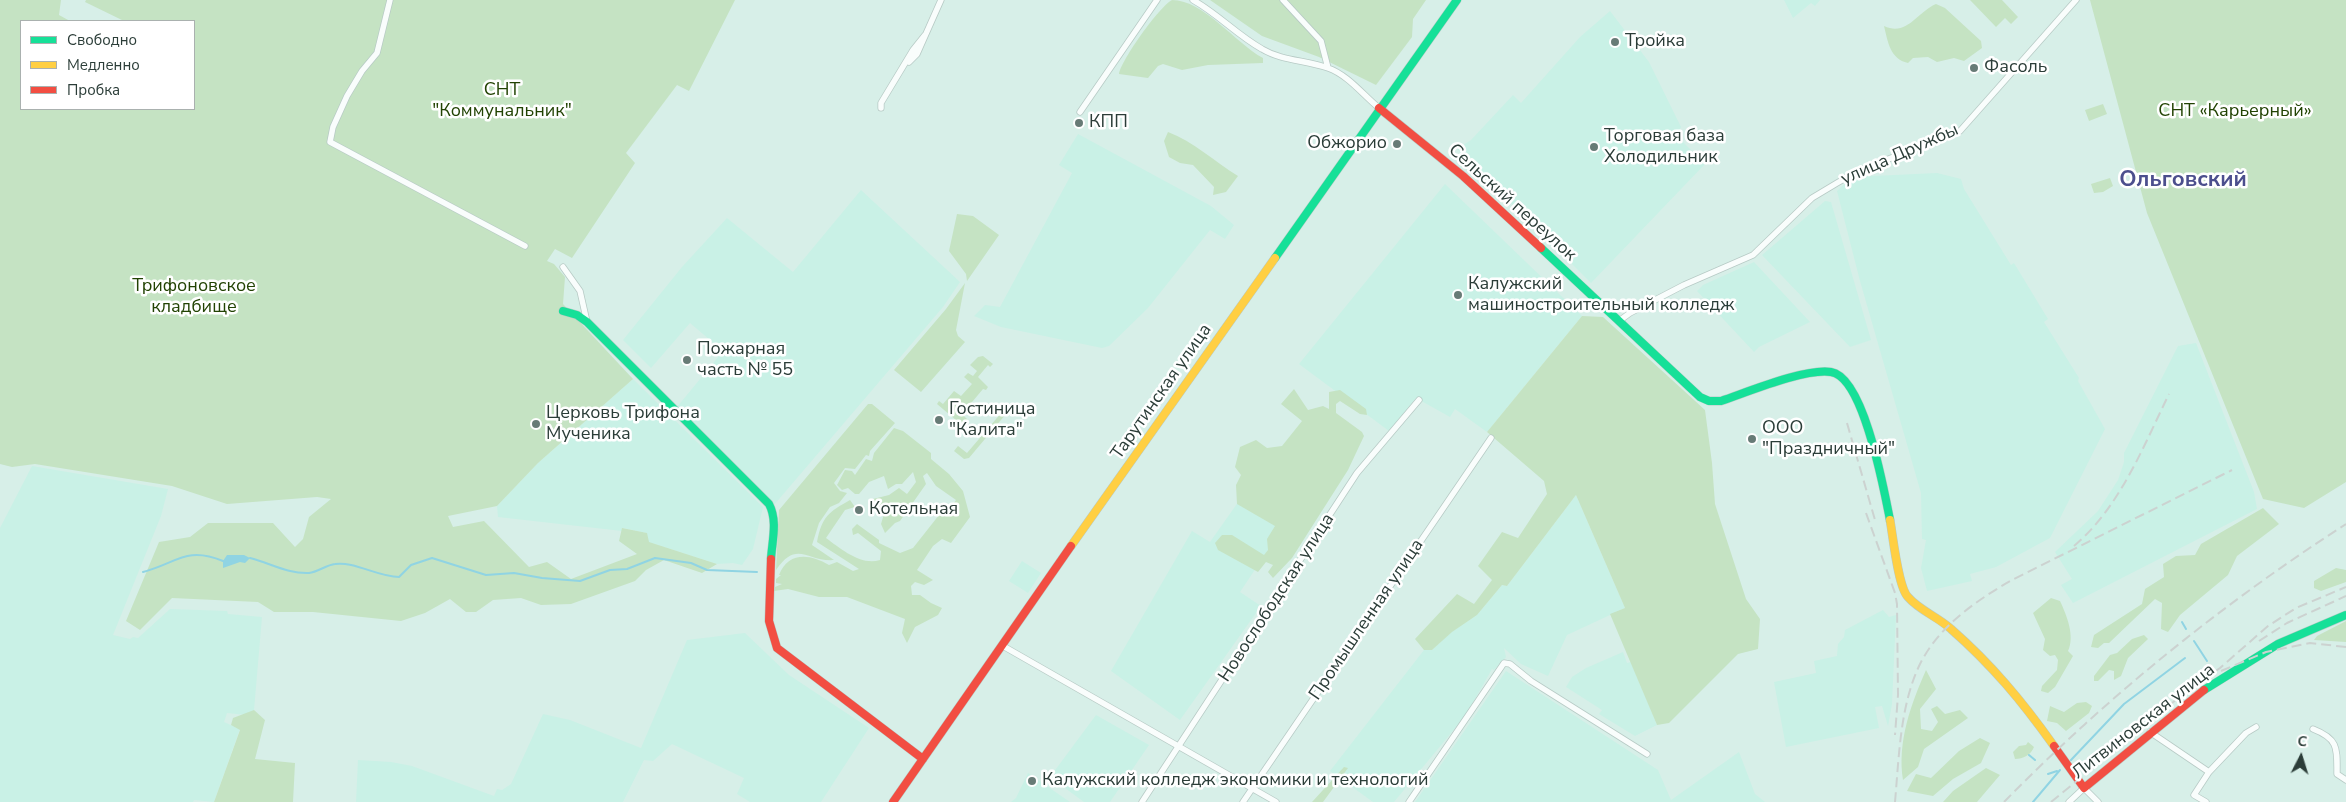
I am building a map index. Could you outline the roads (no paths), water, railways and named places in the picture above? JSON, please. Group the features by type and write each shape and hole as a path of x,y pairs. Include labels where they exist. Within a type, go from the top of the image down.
{"street":[{"path":"390,0 377,53 362,71 347,96 333,127 330,142 525,246"},
{"path":"880,108 881,103 904,67 917,54 941,0"},
{"path":"1080,112 1157,0"},
{"path":"1193,0 1212,10 1237,33 1263,50 1295,61 1328,68 1341,74 1379,108"},
{"path":"1283,0 1318,37 1328,68"},
{"name":"Тарутинская улица","path":"893,802 1066,553 1457,0"},
{"name":"улица Дружбы","path":"1619,321 1630,313 1684,285 1753,255 1812,198 1858,171 1960,131 2076,0"},
{"name":"Сельский переулок","path":"1379,108 1409,130 1467,181 1700,397 1709,401 1721,401 1809,374 1834,372 1844,377 1851,387 1873,448 1882,482 1901,584 1907,597 1949,627 1984,659 2031,712 2084,788"},
{"path":"563,267 580,291 587,322"},
{"path":"563,311 577,315 587,322 769,504 773,512 774,524 767,613 771,637 777,648 924,759"},
{"name":"Новослободская улица","path":"1142,802 1356,473 1419,400"},
{"name":"Промышленная улица","path":"1243,802 1491,438"},
{"name":"Литвиновская улица","path":"2069,802 2150,732 2213,683 2252,662 2278,644 2346,615"},
{"path":"1003,646 1276,802"},
{"path":"1409,802 1504,664 1510,664 1531,681 1647,754"},
{"path":"2206,802 2194,795 2209,772 2246,733 2256,727"},
{"path":"2313,729 2330,738 2337,747 2337,774 2346,780"},
{"path":"2150,732 2209,772"},
{"path":"2084,788 2098,802"}],"water":[{"path":"227,555 244,555 250,558 245,563 240,562 223,568 223,561"}],"waterway":[{"path":"143,572 190,556 200,555 223,561"},
{"path":"250,558 301,573 309,573 332,565 342,564 383,575 399,577 411,565 432,558 486,575 514,573 542,578 580,581 610,570 627,569 655,558 691,563 707,570 757,572"},
{"path":"2182,622 2186,629"},
{"path":"2194,641 2207,661"},
{"path":"2071,760 2124,704 2185,658"},
{"path":"2029,755 2035,760"},
{"path":"2033,802 2060,770"},
{"path":"2048,774 2057,771"}],"railway":[{"path":"2074,546 2105,513 2117,495 2140,455 2169,394"},
{"path":"1847,423 1875,520"},
{"path":"1895,802 1904,714 1913,680 1928,650 1948,626 1973,605 2012,580 2232,470"},
{"path":"1866,513 1895,593 1897,604 1898,695 1895,735"},
{"path":"2004,802 2083,726 2210,619 2346,524"},
{"path":"2051,802 2183,694 2220,668 2268,626 2296,608 2346,587"},
{"path":"2259,641 2287,623 2346,596"},
{"path":"2221,671 2266,652 2310,643 2346,647"}],"place":[{"name":"Тройка","path":"1615,42"},
{"name":"Фасоль","path":"1974,68"},
{"name":"КПП","path":"1079,123"},
{"name":"Обжорио","path":"1397,144"},
{"name":"Торговая база Холодильник","path":"1594,147"},
{"name":"Калужский машиностроительный колледж","path":"1458,295"},
{"name":"Пожарная часть № 55","path":"687,360"},
{"name":"Гостиница \"Калита\"","path":"939,420"},
{"name":"Церковь Трифона Мученика","path":"536,424"},
{"name":"ООО \"Праздничный\"","path":"1752,439"},
{"name":"Котельная","path":"859,510"},
{"name":"Калужский колледж экономики и технологий","path":"1032,781"}],"district":[{"name":"Ольговский","path":"2183,181"}],"park label":[{"name":"СНТ \"Коммунальник\"","path":"502,101"},
{"name":"СНТ «Карьерный»","path":"2235,112"},
{"name":"Трифоновское кладбище","path":"194,297"}]}
